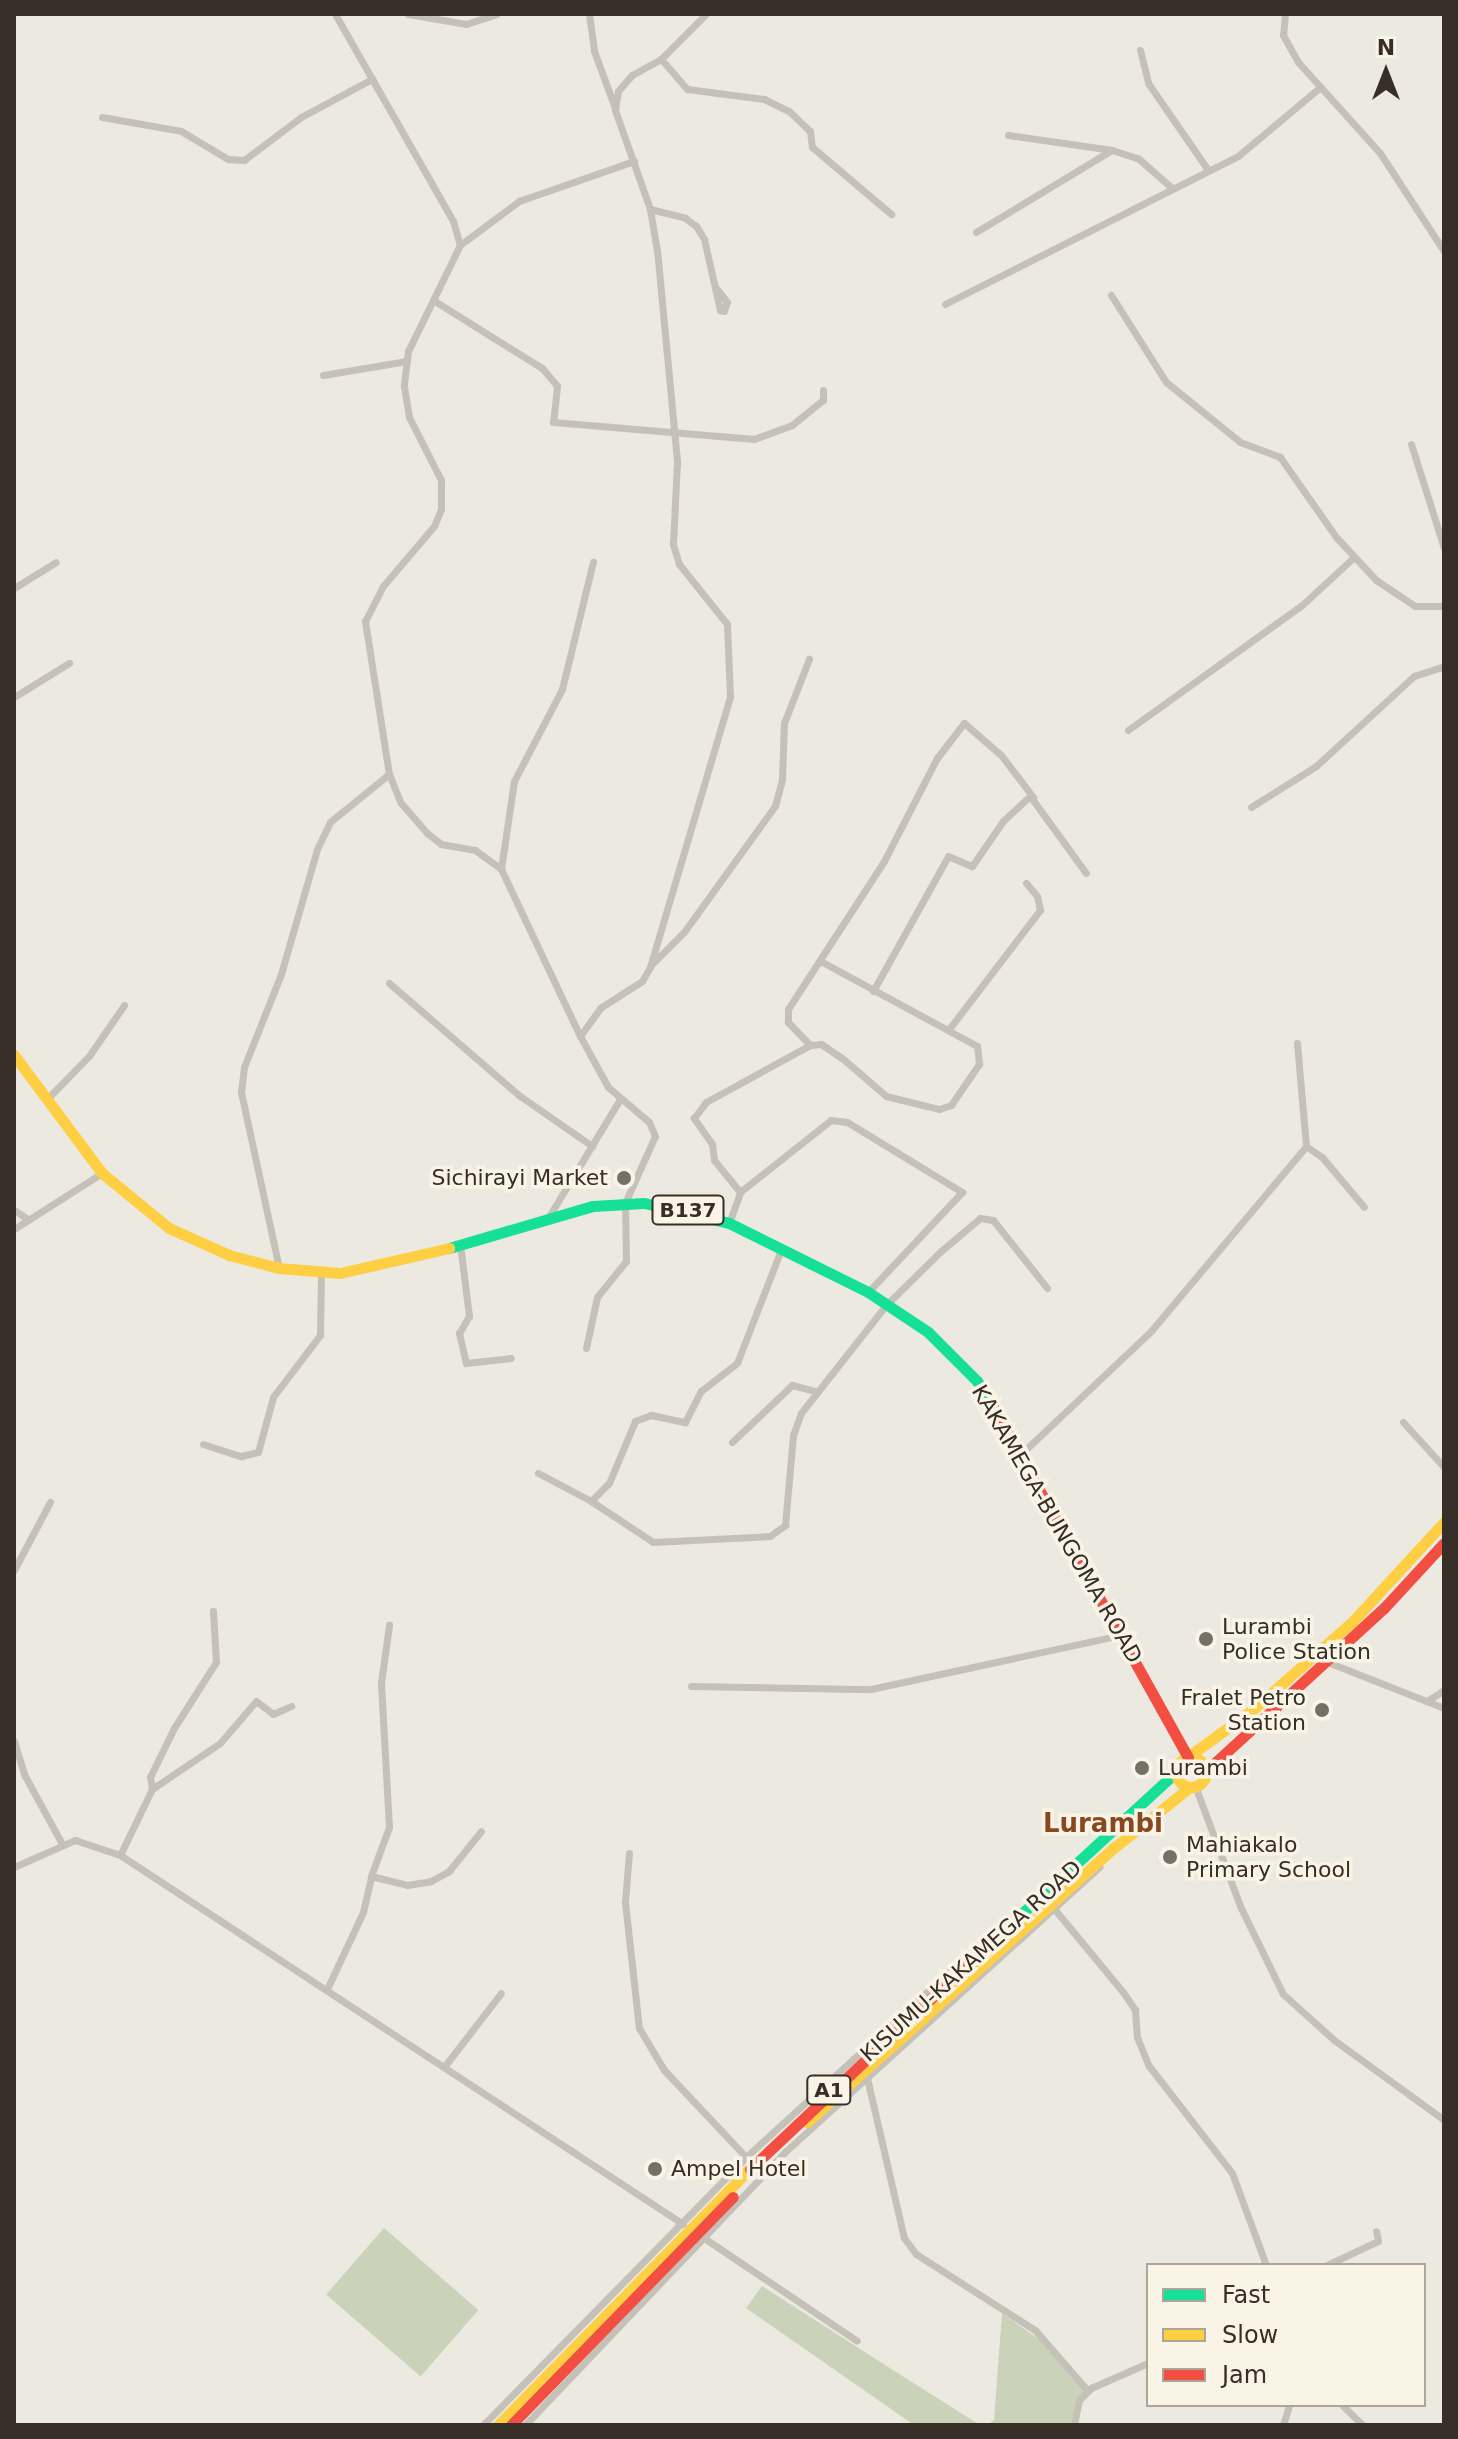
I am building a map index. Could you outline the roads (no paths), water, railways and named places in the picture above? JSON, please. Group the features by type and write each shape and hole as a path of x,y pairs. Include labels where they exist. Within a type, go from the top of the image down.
{"main road":[{"name":"KAKAMEGA-BUNGOMA ROAD","path":"14,1055 102,1173 196,1244 279,1268 321,1274 392,1265 548,1218 625,1203 680,1208 729,1223 868,1292 956,1356 1022,1453 1189,1757"},
{"name":"A1","path":"1189,1757 1251,1711 1353,1621 1444,1522"},
{"name":"A1","path":"511,2425 812,2118 1115,1847 1192,1786 1444,1543"},
{"path":"1189,1757 1199,1758 1207,1770"},
{"name":"KISUMU-KAKAMEGA ROAD","path":"498,2425 813,2105 1041,1898 1189,1757"},
{"path":"1176,1772 1192,1786"}],"street":[{"path":"335,14 453,221 460,245"},
{"path":"408,14 466,24 496,14"},
{"path":"580,1036 600,1008 642,981 650,967 730,697 727,624 679,564 673,544 673,428 650,209 594,51 589,14"},
{"path":"615,110 618,91 632,75 661,59 706,14"},
{"path":"1285,14 1283,35 1290,50 1319,88 1380,153 1444,251"},
{"path":"1140,50 1148,83 1208,170"},
{"path":"661,59 687,89 764,99 789,111 810,131 812,147 891,214"},
{"path":"102,117 181,131 228,159 244,160 301,117 372,79"},
{"path":"945,304 1238,156 1319,88"},
{"path":"1008,135 1112,150 1139,159 1172,188"},
{"path":"976,232 1112,150"},
{"path":"586,1348 597,1297 626,1261 625,1203 655,1136 649,1122 620,1099 580,1036 501,869 475,850 441,844 401,803 389,774 365,621 383,586 434,526 442,494 409,417 404,386 407,361 460,245 519,201 634,161"},
{"path":"650,209 685,218 696,226 704,239 716,288"},
{"path":"1111,295 1166,382 1240,442 1280,457 1353,558 1415,606 1444,606"},
{"path":"433,300 542,368 557,386 553,422 673,428 690,435 754,439 792,425 823,400 823,390"},
{"path":"323,375 407,361"},
{"path":"1411,444 1444,548"},
{"path":"1128,730 1302,605 1353,558"},
{"path":"14,588 56,562"},
{"path":"501,869 514,781 562,689 593,562"},
{"path":"650,967 684,932 775,806 782,779 784,723 809,659"},
{"path":"14,697 69,663"},
{"path":"1251,807 1316,766 1414,676 1444,666"},
{"path":"810,1045 787,1015 884,861 937,758 964,723 1001,755 1086,873"},
{"path":"279,1268 241,1092 244,1067 281,974 317,849 330,822 389,774"},
{"path":"873,991 948,856 972,866 1003,821 1033,797"},
{"path":"949,1029 979,984 1040,910 1037,896 1026,883"},
{"path":"740,1192 714,1160 712,1144 694,1118 706,1102 810,1045 821,1044 886,1096 943,1108 981,1057 977,1046 949,1029 822,962"},
{"path":"389,983 520,1096 592,1146"},
{"path":"46,1100 89,1056 124,1005"},
{"path":"1022,1453 1151,1331 1306,1146 1297,1043"},
{"path":"548,1218 620,1099"},
{"path":"729,1223 740,1192 838,1118 960,1188 962,1196 922,1231 868,1292"},
{"path":"1306,1146 1322,1157 1364,1207"},
{"path":"14,1229 102,1173"},
{"path":"14,1210 28,1219"},
{"path":"538,1473 591,1501 653,1542 770,1536 785,1525 793,1435 815,1391 886,1305 980,1218 993,1220 1009,1234 1047,1288"},
{"path":"460,1244 469,1316 459,1333 466,1363 511,1358"},
{"path":"591,1501 609,1483 635,1421 651,1415 685,1422 701,1391 737,1363 782,1247"},
{"path":"203,1444 241,1456 258,1452 273,1397 320,1335 321,1274"},
{"path":"732,1442 792,1385 815,1391"},
{"path":"1403,1422 1444,1467"},
{"path":"14,1570 50,1502"},
{"path":"152,1789 150,1777 174,1728 216,1662 213,1611"},
{"path":"327,1989 363,1912 371,1876 389,1827 381,1683 389,1625"},
{"path":"691,1686 871,1689 1120,1635"},
{"path":"1325,1661 1444,1708"},
{"path":"1427,1701 1444,1690"},
{"path":"120,1855 152,1789 220,1743 256,1701 273,1714 291,1706"},
{"path":"14,1741 25,1776 61,1842"},
{"path":"1192,1786 1240,1906 1283,1994 1334,2040 1444,2120"},
{"path":"371,1876 407,1885 431,1881 449,1871 481,1831"},
{"path":"14,1867 61,1842 90,1841 120,1855 683,2224"},
{"path":"525,2425 786,2151 1085,1886 1115,1847"},
{"path":"629,1853 625,1902 639,2028 664,2070 746,2157"},
{"path":"483,2425 746,2157 911,2004 1041,1898"},
{"path":"1056,1911 1123,1992 1135,2010 1137,2037 1149,2066 1232,2173 1265,2263"},
{"path":"444,2067 501,1993"},
{"path":"867,2078 904,2238 916,2254 1035,2330 1088,2391"},
{"path":"1331,2263 1378,2241 1376,2231"},
{"path":"704,2238 857,2341"},
{"path":"1074,2425 1079,2400 1088,2391 1146,2364"},
{"path":"1344,2407 1363,2425"}],"place":[{"name":"Sichirayi Market","path":"624,1178"},
{"name":"Lurambi Police Station","path":"1206,1639"},
{"name":"Fralet Petro Station","path":"1322,1710"},
{"name":"Lurambi","path":"1142,1768"},
{"name":"Mahiakalo Primary School","path":"1170,1857"},
{"name":"Ampel Hotel","path":"655,2169"}],"district":[{"name":"Lurambi","path":"1103,1824"}]}
